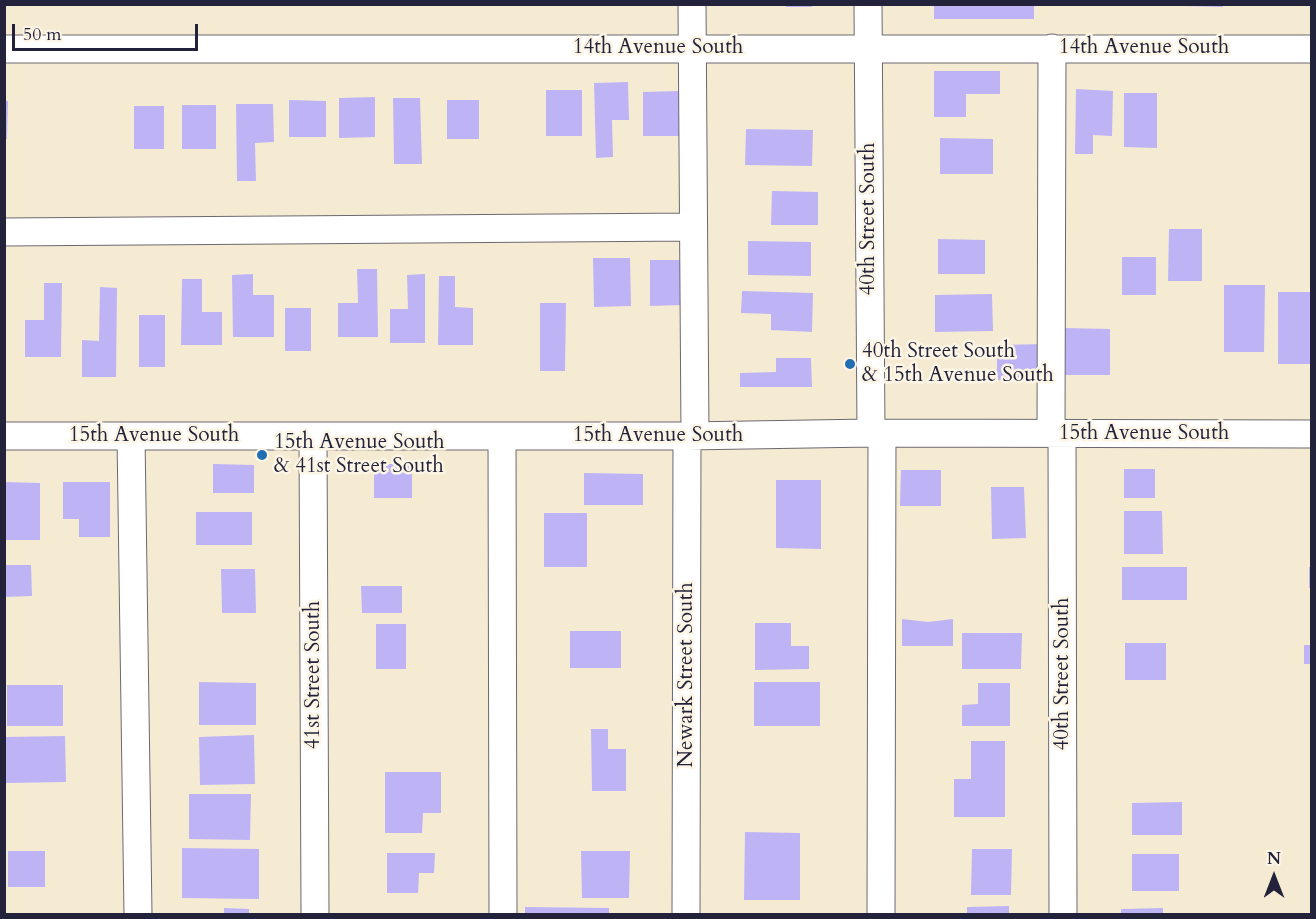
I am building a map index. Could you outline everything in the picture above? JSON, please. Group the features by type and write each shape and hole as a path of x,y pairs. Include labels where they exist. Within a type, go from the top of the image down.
{"street":[{"name":"Newark Street South","path":"686,915 693,227 692,4"},
{"name":"40th Street South","path":"868,4 877,433 881,915"},
{"name":"40th Street South","path":"1052,48 1063,915"},
{"name":"14th Avenue South","path":"4,49 1311,49"},
{"path":"4,232 693,227"},
{"name":"15th Avenue South","path":"4,436 1311,434"},
{"path":"131,436 138,915"},
{"name":"41st Street South","path":"313,436 315,915"},
{"path":"502,436 503,915"}],"building":[{"path":"934,4 1034,4 1034,19 934,19"},
{"path":"1183,4 1223,4 1223,7 1183,6"},
{"path":"786,5 812,5 812,7 786,7"},
{"path":"934,71 1000,71 1000,94 966,94 966,117 934,117"},
{"path":"628,82 629,120 612,120 613,157 596,158 594,83"},
{"path":"1076,89 1113,91 1112,136 1093,135 1093,154 1075,154"},
{"path":"546,90 582,90 582,136 546,136"},
{"path":"679,91 679,136 643,136 643,92"},
{"path":"1124,93 1157,93 1157,148 1124,147"},
{"path":"375,97 375,137 339,138 339,98"},
{"path":"393,98 420,98 422,164 394,164"},
{"path":"289,100 326,101 326,137 289,137"},
{"path":"447,100 479,100 479,139 447,139"},
{"path":"4,101 8,101 7,139 4,139"},
{"path":"236,104 273,104 274,142 255,143 256,181 237,181"},
{"path":"182,105 216,105 216,149 182,149"},
{"path":"134,106 164,106 164,149 134,149"},
{"path":"746,129 813,130 812,166 745,165"},
{"path":"940,138 993,139 993,174 940,174"},
{"path":"772,191 818,192 818,225 771,225"},
{"path":"1169,229 1202,229 1202,281 1168,281"},
{"path":"938,239 985,240 985,274 938,274"},
{"path":"748,241 811,242 811,276 748,275"},
{"path":"1122,257 1156,257 1156,295 1122,295"},
{"path":"593,258 630,258 631,306 594,307"},
{"path":"650,260 682,260 682,305 650,306"},
{"path":"357,269 377,269 378,337 338,337 338,303 358,303"},
{"path":"253,274 253,295 274,295 274,337 233,337 232,275"},
{"path":"425,274 425,343 390,343 390,309 408,309 407,275"},
{"path":"439,276 455,276 455,307 473,308 473,345 438,345"},
{"path":"182,279 202,279 202,312 222,312 222,345 181,345"},
{"path":"44,283 62,283 61,357 25,357 25,320 44,320"},
{"path":"1224,285 1265,285 1264,352 1224,352"},
{"path":"100,287 117,288 116,377 82,377 82,340 99,341"},
{"path":"742,291 813,293 812,332 771,330 771,314 741,313"},
{"path":"1278,292 1312,292 1312,364 1278,364"},
{"path":"992,294 993,331 935,332 935,295"},
{"path":"540,303 566,303 565,371 540,371"},
{"path":"285,308 311,308 311,351 285,351"},
{"path":"139,315 165,315 165,367 139,367"},
{"path":"1064,328 1110,329 1110,375 1064,375"},
{"path":"1048,344 1048,379 997,380 997,345"},
{"path":"776,358 811,358 812,387 740,387 740,373 776,372"},
{"path":"213,464 254,465 254,493 213,493"},
{"path":"374,464 412,464 412,498 374,498"},
{"path":"1124,469 1155,469 1155,498 1124,498"},
{"path":"901,470 941,470 941,506 900,506"},
{"path":"584,473 643,474 643,505 584,505"},
{"path":"776,480 821,480 821,549 776,548"},
{"path":"4,482 40,483 40,540 4,540"},
{"path":"63,482 110,482 110,537 79,537 79,519 63,519"},
{"path":"991,487 1024,487 1026,538 992,539"},
{"path":"1124,511 1162,511 1163,554 1124,554"},
{"path":"196,512 252,512 252,545 196,545"},
{"path":"544,513 587,513 587,567 544,567"},
{"path":"4,565 31,565 32,596 4,597"},
{"path":"1122,567 1187,567 1187,600 1122,600"},
{"path":"1309,567 1312,567 1312,588 1309,588"},
{"path":"221,569 255,569 256,613 222,613"},
{"path":"361,586 402,586 402,613 362,613"},
{"path":"902,619 928,622 953,619 953,646 902,646"},
{"path":"755,623 791,623 791,646 809,646 809,669 755,670"},
{"path":"376,624 406,624 406,669 376,669"},
{"path":"570,631 621,631 621,668 570,668"},
{"path":"962,633 1022,633 1021,669 962,669"},
{"path":"1125,643 1166,643 1166,680 1125,680"},
{"path":"1304,645 1312,645 1312,664 1304,664"},
{"path":"199,682 256,683 256,725 199,725"},
{"path":"754,682 820,682 820,726 754,726"},
{"path":"978,683 1010,683 1010,726 962,726 962,705 978,704"},
{"path":"7,685 63,685 63,726 7,726"},
{"path":"591,729 608,729 608,749 626,749 626,791 592,791"},
{"path":"254,735 255,784 200,785 199,737"},
{"path":"65,736 66,782 6,783 5,737"},
{"path":"971,741 1005,741 1005,817 954,817 954,779 971,779"},
{"path":"385,772 441,772 441,813 423,813 422,833 385,833"},
{"path":"189,794 251,794 250,840 189,839"},
{"path":"1182,802 1182,835 1132,835 1132,803"},
{"path":"745,832 800,833 800,900 744,900"},
{"path":"182,848 259,849 259,899 182,898"},
{"path":"972,849 1012,849 1011,895 971,895"},
{"path":"8,851 45,851 45,887 8,887"},
{"path":"581,851 630,851 629,898 582,898"},
{"path":"387,853 435,853 434,873 419,873 418,893 387,893"},
{"path":"1132,854 1179,854 1179,891 1132,891"},
{"path":"1009,906 1009,914 967,914 967,907"},
{"path":"525,907 609,908 609,914 525,914"},
{"path":"224,908 249,909 249,914 224,914"},
{"path":"1163,908 1163,914 1121,914 1121,909"}],"place":[{"name":"40th Street South & 15th Avenue South","path":"850,364"},
{"name":"15th Avenue South & 41st Street South","path":"262,455"}]}
